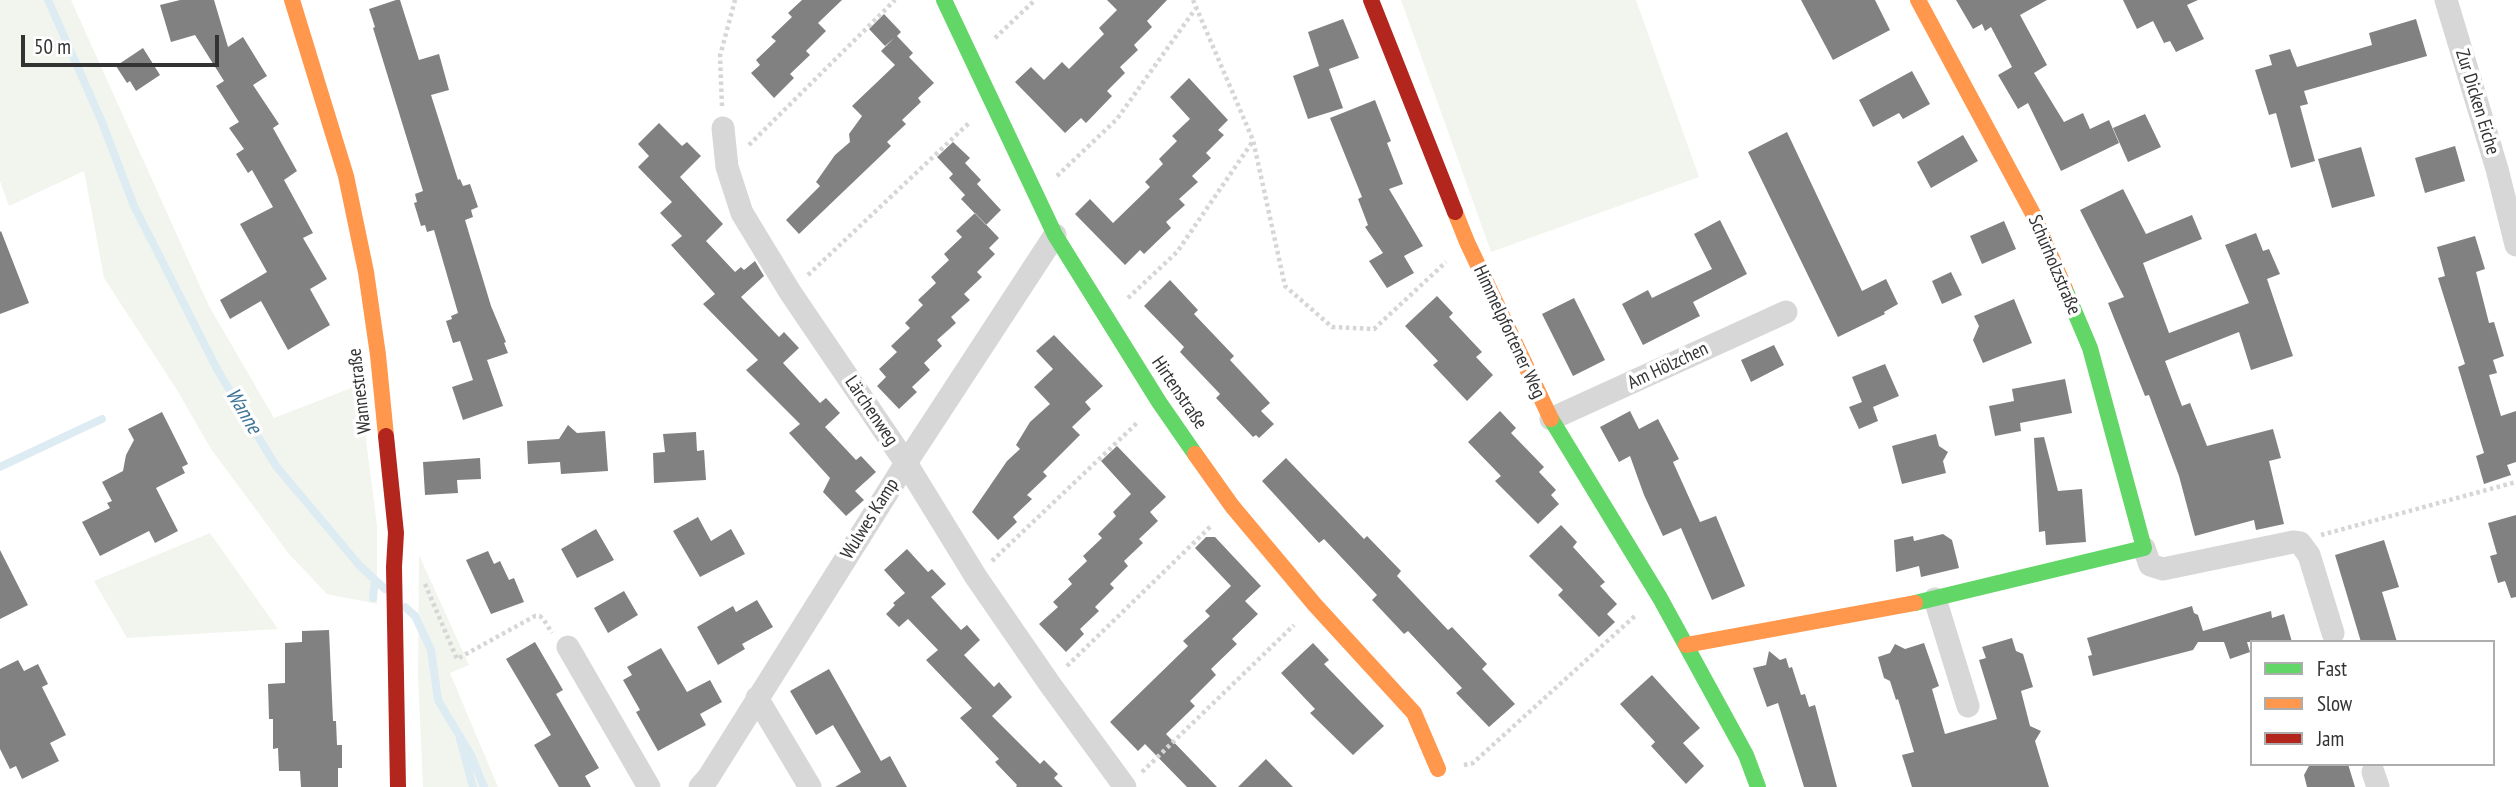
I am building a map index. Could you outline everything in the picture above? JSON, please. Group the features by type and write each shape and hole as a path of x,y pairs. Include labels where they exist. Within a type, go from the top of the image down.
{"street":[{"name":"Wannestraße","path":"292,0 346,176 366,272 378,355 396,533 394,567 398,787"},
{"name":"Hirtenstraße","path":"944,0 1055,235 1158,402 1232,506 1315,605 1414,713 1438,769"},
{"name":"Himmelpfortener Weg","path":"1371,0 1467,242 1551,419 1686,645 1746,755 1758,787"},
{"name":"Schürholzstraße","path":"1918,0 2032,212 2076,314 2090,348 2144,548"},
{"name":"Zur Dicken Eiche","path":"2446,0 2497,169 2516,245"},
{"name":"Lärchenweg","path":"723,128 727,167 742,213 790,292 906,463 976,577 1049,683 1131,782"},
{"name":"Wulwes Kamp","path":"699,787 708,778 906,463 1055,235"},
{"name":"Am Hölzchen","path":"1551,419 1786,312"},
{"path":"1686,645 1973,591 2144,548 2150,565 2163,569 2293,542 2300,543 2309,555 2333,633"},
{"path":"1935,599 1968,706"},
{"path":"568,647 649,787"},
{"path":"757,698 810,787"}],"path":[{"path":"723,128 720,56 734,0"},
{"path":"727,167 895,0"},
{"path":"971,61 1035,0"},
{"path":"1193,0 1253,140 1285,286 1332,327 1374,329 1467,242"},
{"path":"1036,197 1117,119 1196,8"},
{"path":"790,292 991,103"},
{"path":"1107,319 1177,251 1253,140"},
{"path":"976,577 1158,402"},
{"path":"2300,543 2516,482"},
{"path":"1049,683 1232,506"},
{"path":"422,578 457,659 534,616 540,616 557,640 568,647"},
{"path":"1131,782 1315,605"},
{"path":"1438,769 1474,763 1641,611"}],"shaded area":[{"path":"0,0 71,0 209,306 274,418 359,385 377,526 377,604 327,594 289,554 211,449 177,390 104,278 84,171 9,206 0,181"},
{"path":"1401,0 1636,0 1699,177 1491,252"},
{"path":"210,533 278,629 127,638 94,581"},
{"path":"419,555 469,665 450,673 498,787 423,787 418,675"}],"building":[{"path":"180,0 214,0 228,47 243,37 267,76 253,85 279,124 273,128 297,171 284,180 313,233 303,238 327,279 310,289 330,325 288,350 261,301 230,319 220,300 267,272 240,224 273,207 252,170 248,173 236,154 244,149 229,128 239,122 216,86 224,81 195,35 171,42 160,5"},
{"path":"400,0 419,60 439,54 449,90 431,95 458,180 460,179 463,186 470,184 478,207 471,210 473,217 465,220 508,353 487,360 503,406 463,420 452,387 473,380 460,341 453,343 446,321 458,313 434,230 427,232 425,225 421,226 414,203 417,202 415,194 423,191 369,9"},
{"path":"802,0 842,0 818,23 826,31 806,51 810,55 790,74 794,78 774,98 751,73 760,65 756,60 776,41 771,37 792,17 788,13"},
{"path":"1107,0 1167,0 1147,21 1152,27 1134,45 1138,50 1120,67 1125,73 1107,91 1112,96 1086,123 1081,118 1065,133 1015,82 1031,67 1044,80 1062,62 1069,69 1104,34 1099,28 1117,10"},
{"path":"1801,0 1875,0 1890,30 1833,60"},
{"path":"1956,0 2047,0 2020,15 2047,65 2034,73 2064,122 2083,113 2090,129 2109,120 2119,143 2061,171 2028,103 2018,109 1998,75 2012,67 1991,27 1985,31 1982,24 1973,29"},
{"path":"2123,0 2198,0 2187,5 2204,39 2176,52 2170,41 2164,43 2153,21 2137,29"},
{"path":"884,14 901,32 897,36 913,53 909,57 934,83 918,98 921,102 902,120 906,124 887,142 891,146 799,234 786,220 820,186 816,182 835,155 850,142 849,134 862,116 852,106 895,65 881,51 894,38 885,46 869,29"},
{"path":"1343,19 1359,58 1329,69 1343,108 1308,119 1293,76 1319,66 1308,32"},
{"path":"2416,19 2427,56 2304,91 2308,104 2300,106 2315,161 2291,168 2276,113 2269,115 2255,70 2272,65 2269,55 2290,49 2297,67 2372,45 2369,33"},
{"path":"143,48 160,75 136,91 116,66"},
{"path":"1912,71 1930,104 1903,119 1899,113 1873,127 1859,100"},
{"path":"1189,78 1228,120 1218,130 1224,135 1206,153 1211,158 1192,176 1198,182 1179,199 1185,205 1166,222 1171,228 1144,254 1140,250 1125,265 1075,214 1090,199 1113,223 1150,187 1145,182 1163,164 1159,159 1177,141 1172,136 1190,119 1170,97"},
{"path":"1375,100 1391,141 1387,143 1403,184 1389,189 1423,246 1404,256 1414,273 1387,288 1369,261 1383,253 1365,227 1368,225 1358,199 1362,197 1330,118"},
{"path":"2145,114 2161,147 2128,162 2113,128"},
{"path":"659,123 682,146 687,142 701,156 680,177 723,224 706,241 735,272 741,267 744,270 755,261 764,276 741,297 779,337 784,332 799,348 783,363 820,403 826,398 840,413 825,427 856,460 861,456 876,472 855,491 864,500 846,516 823,492 830,478 789,433 800,424 746,370 758,360 703,304 715,294 671,245 682,236 660,213 672,202 638,167 649,156 638,144"},
{"path":"1787,132 1862,291 1886,279 1898,304 1884,312 1885,314 1838,337 1748,152"},
{"path":"1963,135 1978,161 1931,188 1917,162"},
{"path":"953,142 970,158 965,163 981,180 977,184 1001,210 986,225 961,199 965,195 949,178 953,174 937,157"},
{"path":"2455,146 2465,181 2425,193 2415,158"},
{"path":"2361,147 2375,196 2332,208 2318,159"},
{"path":"2123,189 2146,234 2192,215 2202,239 2143,263 2169,333 2249,303 2225,245 2256,233 2263,251 2269,249 2280,274 2267,279 2293,356 2251,370 2239,332 2165,361 2182,406 2190,403 2207,446 2273,429 2281,458 2269,461 2284,524 2256,530 2254,520 2195,536 2179,476 2149,395 2145,396 2108,303 2124,297 2080,210"},
{"path":"975,213 999,238 989,248 995,254 977,272 982,277 964,294 970,300 951,317 956,323 937,340 942,346 924,363 930,370 912,387 917,392 899,409 877,386 886,377 879,369 897,352 891,346 910,328 905,323 923,305 918,300 936,283 931,277 949,260 944,254 962,237 956,231"},
{"path":"1720,220 1747,274 1693,302 1700,316 1643,345 1622,304 1648,290 1652,298 1712,269 1694,234"},
{"path":"2004,221 2016,249 1982,264 1970,236"},
{"path":"0,232 29,303 0,314"},
{"path":"2475,236 2485,269 2476,272 2489,323 2494,322 2504,356 2493,360 2497,373 2489,375 2501,416 2516,411 2516,462 2507,465 2511,475 2484,484 2476,456 2484,453 2458,367 2465,364 2438,278 2445,276 2437,247"},
{"path":"1951,272 1962,295 1942,304 1932,281"},
{"path":"1170,280 1198,310 1194,314 1234,356 1230,360 1270,403 1261,411 1274,424 1259,438 1256,435 1253,437 1216,398 1220,394 1180,352 1184,347 1144,306"},
{"path":"1437,296 1453,313 1449,317 1482,352 1476,357 1493,375 1467,401 1433,365 1438,361 1405,326"},
{"path":"1574,298 1605,360 1573,376 1542,314"},
{"path":"2014,299 2032,343 1983,363 1973,340 1979,326 1974,316"},
{"path":"1054,335 1103,386 1085,402 1091,409 1072,427 1080,435 1043,472 1047,476 1027,495 1032,499 1013,517 1017,522 998,540 972,512 1007,461 1020,449 1016,445 1030,422 1050,404 1034,387 1053,369 1036,351"},
{"path":"1774,345 1784,365 1751,382 1741,360"},
{"path":"1885,364 1899,396 1873,407 1878,421 1859,429 1849,407 1862,402 1852,377"},
{"path":"2065,379 2072,413 2020,423 2021,431 1995,436 1989,406 2014,401 2012,389"},
{"path":"1500,411 1516,428 1511,433 1544,467 1539,472 1556,490 1551,495 1559,504 1538,524 1495,481 1501,476 1468,442"},
{"path":"1630,411 1639,429 1658,419 1679,459 1673,462 1700,522 1716,516 1745,586 1712,600 1681,528 1663,536 1630,456 1619,462 1600,427"},
{"path":"162,412 188,464 182,467 185,473 156,488 178,531 155,543 149,531 100,556 82,522 110,508 107,503 112,501 102,482 123,471 126,455 134,440 128,429"},
{"path":"568,425 577,433 605,431 608,471 561,474 560,462 528,464 527,441 559,439"},
{"path":"696,432 697,451 704,450 706,480 654,483 653,453 665,452 663,434"},
{"path":"1936,434 1939,446 1948,452 1943,461 1946,473 1902,484 1892,446"},
{"path":"2044,437 2058,491 2082,489 2086,542 2046,545 2045,531 2039,532 2034,438"},
{"path":"1117,446 1166,497 1150,512 1158,521 1139,539 1143,543 1124,561 1128,566 1110,584 1114,588 1095,607 1099,611 1080,629 1084,634 1066,652 1039,624 1058,607 1053,602 1072,584 1068,579 1087,561 1083,556 1102,538 1098,534 1116,516 1113,512 1131,494 1101,461"},
{"path":"480,458 481,479 457,480 458,493 425,495 423,462"},
{"path":"1286,458 1364,539 1367,536 1401,571 1397,576 1448,630 1452,627 1487,664 1482,669 1515,704 1489,727 1456,693 1462,688 1408,631 1404,634 1372,600 1377,595 1324,539 1319,543 1262,481"},
{"path":"2516,515 2516,597 2511,598 2505,581 2498,583 2490,556 2497,554 2488,523"},
{"path":"698,517 711,541 731,529 745,554 700,577 673,531"},
{"path":"1561,525 1577,542 1573,547 1605,582 1600,586 1617,604 1607,614 1615,622 1599,637 1558,595 1563,590 1529,556"},
{"path":"596,529 614,560 577,578 561,549"},
{"path":"1943,534 1952,540 1959,568 1921,577 1919,566 1896,572 1894,540 1913,536 1914,541"},
{"path":"1206,537 1215,537 1261,586 1245,601 1258,614 1232,639 1237,644 1211,669 1216,675 1190,701 1195,706 1166,734 1217,787 1187,787 1145,744 1138,751 1110,722 1188,646 1183,641 1210,616 1205,611 1231,586 1195,548"},
{"path":"2384,540 2399,587 2382,592 2396,640 2360,640 2335,555"},
{"path":"907,549 928,572 932,569 946,584 931,597 961,630 967,625 980,640 964,655 994,687 999,682 1012,697 992,716 1040,764 1044,760 1058,774 1054,778 1063,787 1016,787 995,762 999,759 960,718 972,708 926,660 938,650 908,619 899,627 886,614 895,605 893,603 905,593 884,570"},
{"path":"0,550 28,605 0,619"},
{"path":"488,551 494,564 500,561 509,580 514,578 524,602 491,614 466,560"},
{"path":"624,591 638,615 608,633 594,608"},
{"path":"757,600 773,627 742,644 745,649 718,665 697,627 733,606 736,612"},
{"path":"2192,606 2203,631 2271,611 2272,618 2284,614 2291,640 2250,640 2247,642 2250,652 2230,659 2224,642 2198,642 2193,650 2093,676 2088,656 2092,655 2087,638"},
{"path":"329,630 333,721 336,721 337,745 342,745 342,768 338,768 338,787 301,787 300,771 279,771 278,748 273,749 273,719 269,719 268,684 285,683 285,643 302,642 302,631"},
{"path":"2012,638 2016,651 2023,654 2033,687 2021,691 2030,726 2041,731 2035,741 2049,787 1912,787 1902,755 1914,752 1898,699 1896,700 1890,681 1884,678 1878,657 1890,653 1895,644 1905,649 1924,643 1939,686 1932,689 1945,734 1997,719 1979,660 1986,658 1982,647"},
{"path":"535,642 563,690 556,694 599,768 585,776 591,787 559,787 534,745 551,735 506,659"},
{"path":"1313,643 1329,660 1324,664 1384,726 1353,755 1310,713 1315,709 1281,673"},
{"path":"661,648 687,692 710,680 722,702 700,714 706,725 658,751 636,712 640,710 623,680 632,675 627,667"},
{"path":"1769,651 1780,660 1786,658 1789,668 1792,667 1801,695 1805,694 1809,707 1815,705 1837,787 1804,787 1778,703 1767,707 1753,668 1766,665"},
{"path":"18,660 24,671 38,664 48,684 42,687 66,735 50,743 59,761 22,779 16,766 10,769 0,749 0,669"},
{"path":"829,669 881,761 890,756 907,787 835,787 861,772 833,725 816,735 790,691"},
{"path":"1652,675 1700,728 1683,743 1704,766 1686,784 1651,746 1655,742 1620,704"},
{"path":"1266,759 1293,787 1238,787"},
{"path":"2309,766 2349,766 2355,787 2307,787 2304,775"}],"waterway":[{"name":"Wanne","path":"48,0 102,122 134,206 218,371 276,466 360,566 385,589"},
{"path":"0,467 102,419"},
{"path":"373,598 375,580"},
{"name":"Wanne","path":"405,607 415,616 431,650 438,700 471,755 484,787"},
{"path":"460,739 473,787"}],"traffic: fast":[{"path":"944,0 1055,235 1159,402 1195,454"},
{"path":"1915,603 2144,548 2090,348 2065,289"},
{"path":"1551,419 1660,598 1746,755 1758,787"}],"traffic: slow":[{"path":"292,0 346,176 366,272 386,436"},
{"path":"1918,0 2032,212 2065,289"},
{"path":"1455,212 1551,419"},
{"path":"1195,454 1232,506 1315,605 1414,713 1438,769"},
{"path":"1686,645 1915,603"}],"traffic: jam":[{"path":"1371,0 1455,212"},
{"path":"386,436 396,533 394,567 398,787"}]}
